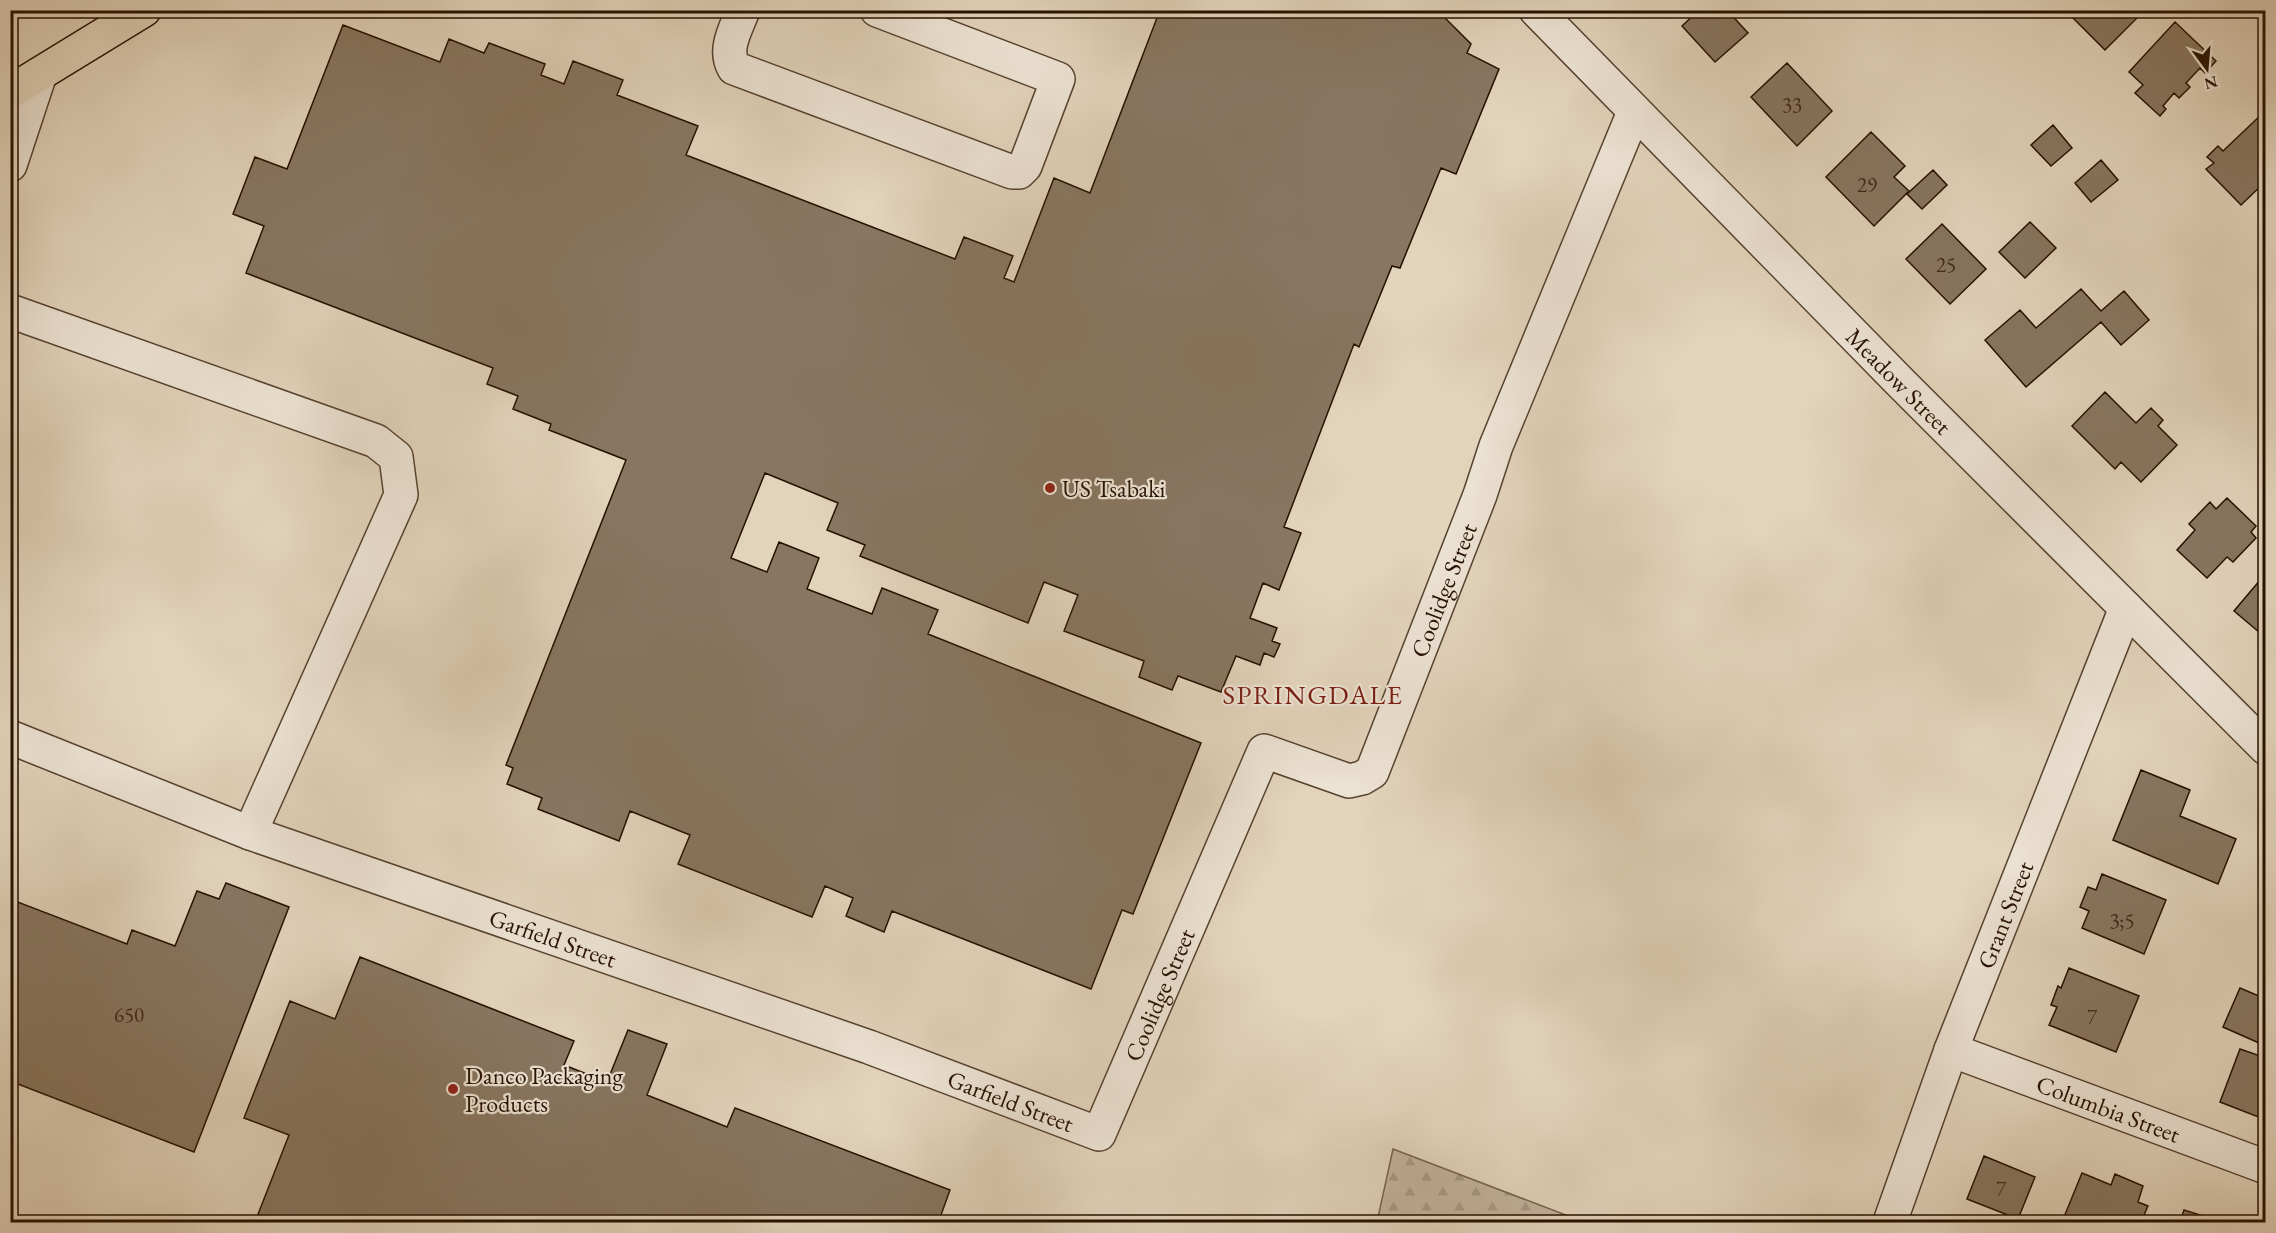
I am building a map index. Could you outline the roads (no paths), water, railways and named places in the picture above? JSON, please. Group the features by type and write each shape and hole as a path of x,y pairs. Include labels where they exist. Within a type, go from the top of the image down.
{"main road":[{"path":"10,92 40,74 107,20 144,10"}],"street":[{"path":"743,10 729,47 729,60 734,68 1012,172 1019,172 1025,166 1058,79 877,10"},
{"name":"Meadow Street","path":"1536,10 2265,748"},
{"path":"10,165 40,74"},
{"name":"Coolidge Street","path":"1097,1134 1264,751 1349,780 1362,778 1372,772 1480,495 1496,446 1635,112"},
{"path":"10,311 376,441 396,457 401,495 250,833"},
{"name":"Grant Street","path":"1890,1222 1951,1050 2126,608"},
{"name":"Garfield Street","path":"10,737 250,833 869,1047 1097,1134"},
{"name":"Columbia Street","path":"1951,1050 2265,1167"}],"place":[{"name":"US Tsabaki","path":"1050,488"},
{"name":"Danco Packaging Products","path":"453,1089"}],"district":[{"name":"SPRINGDALE","path":"1313,694"}]}
